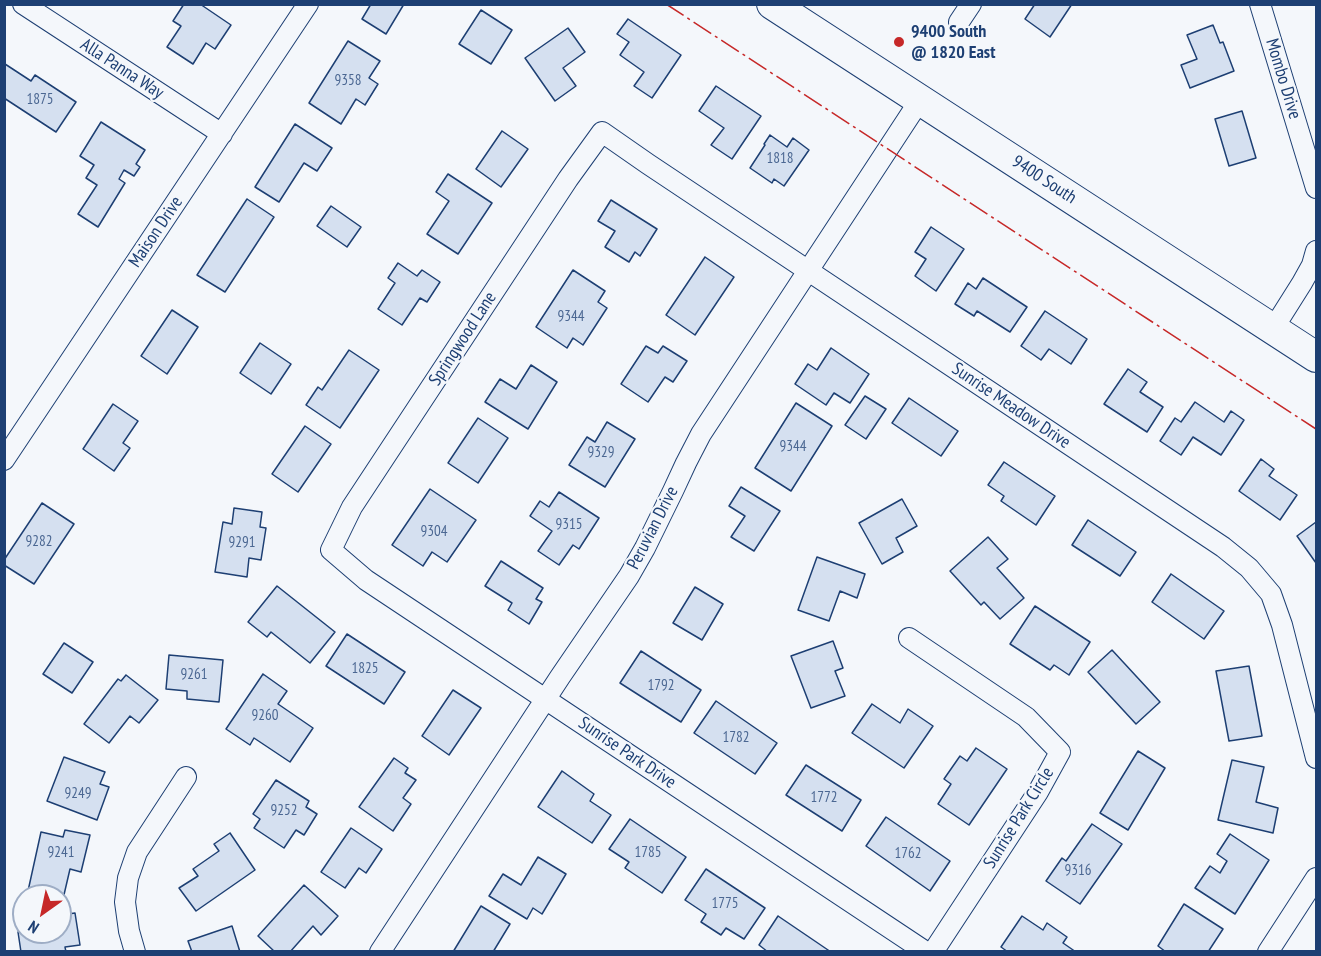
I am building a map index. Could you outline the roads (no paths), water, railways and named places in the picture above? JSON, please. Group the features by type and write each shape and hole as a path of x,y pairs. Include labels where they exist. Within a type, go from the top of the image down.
{"main road":[{"name":"9400 South","path":"772,4 1317,357"}],"street":[{"name":"Alla Panna Way","path":"23,4 222,134"},
{"name":"Maison Drive","path":"4,460 308,4"},
{"path":"959,22 971,4"},
{"name":"Mombo Drive","path":"1260,4 1317,188"},
{"name":"Peruvian Drive","path":"380,951 628,576 645,548 701,434 920,100"},
{"name":"Sunrise Meadow Drive","path":"602,132 1223,547 1249,568 1271,594 1282,625 1317,758"},
{"name":"Springwood Lane","path":"331,550 351,507 568,179 602,132"},
{"path":"1273,329 1307,274 1317,251"},
{"name":"Sunrise Park Drive","path":"331,550 366,579 926,951"},
{"name":"Sunrise Park Circle","path":"909,638 1026,717 1060,752 1038,792 933,951"},
{"path":"135,951 129,931 125,902 128,878 137,852 186,777"},
{"path":"1268,951 1317,878"}],"place":[{"name":"9400 South @ 1820 East","path":"899,42"}]}
